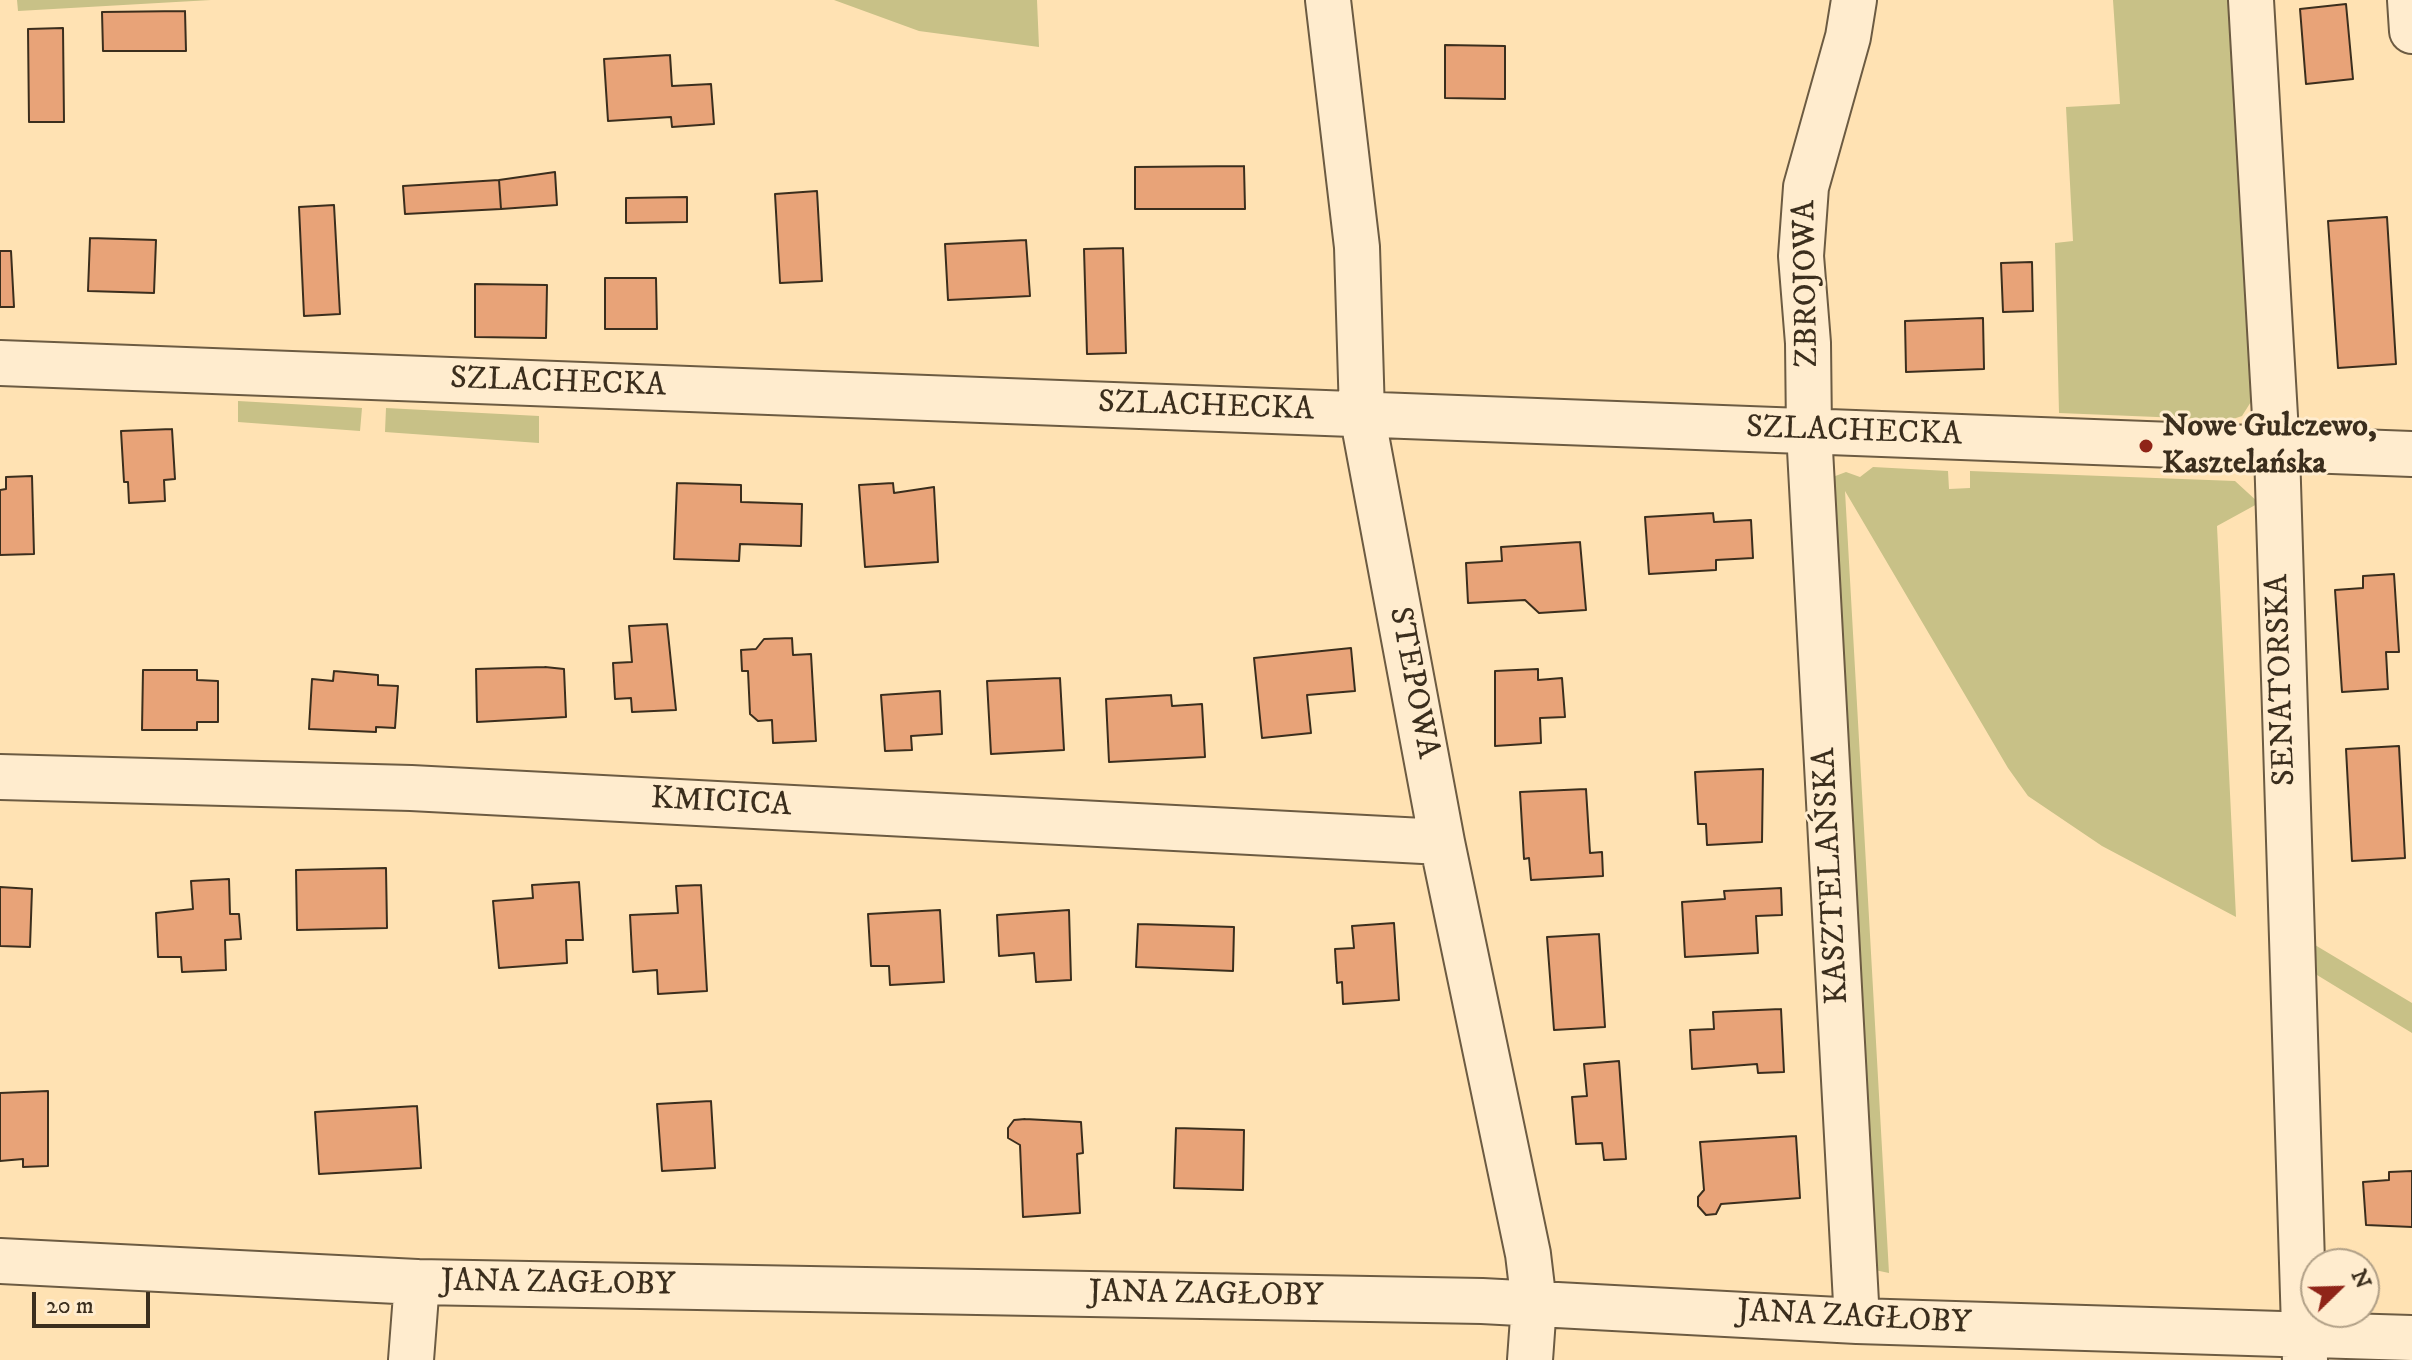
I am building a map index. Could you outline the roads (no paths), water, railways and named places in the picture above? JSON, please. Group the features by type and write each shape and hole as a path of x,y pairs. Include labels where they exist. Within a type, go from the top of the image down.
{"street":[{"name":"STEPOWA","path":"1328,0 1357,247 1362,414 1442,842 1528,1254 1534,1304 1530,1360"},
{"name":"ZBROJOWA","path":"1809,431 1808,343 1801,256 1806,187 1848,37 1854,0"},
{"name":"SENATORSKA","path":"2251,0 2277,451 2304,1348"},
{"path":"2410,0 2412,31"},
{"name":"SZLACHECKA","path":"0,363 2412,454"},
{"name":"KASZTELAŃSKA","path":"1809,431 1857,1321"},
{"name":"KMICICA","path":"0,777 411,788 1442,842"},
{"name":"JANA ZAGŁOBY","path":"0,1261 417,1282 1534,1304 2304,1348 2412,1338"},
{"path":"411,1360 417,1282"}],"place":[{"name":"Nowe Gulczewo, Kasztelańska","path":"2146,446"}]}
